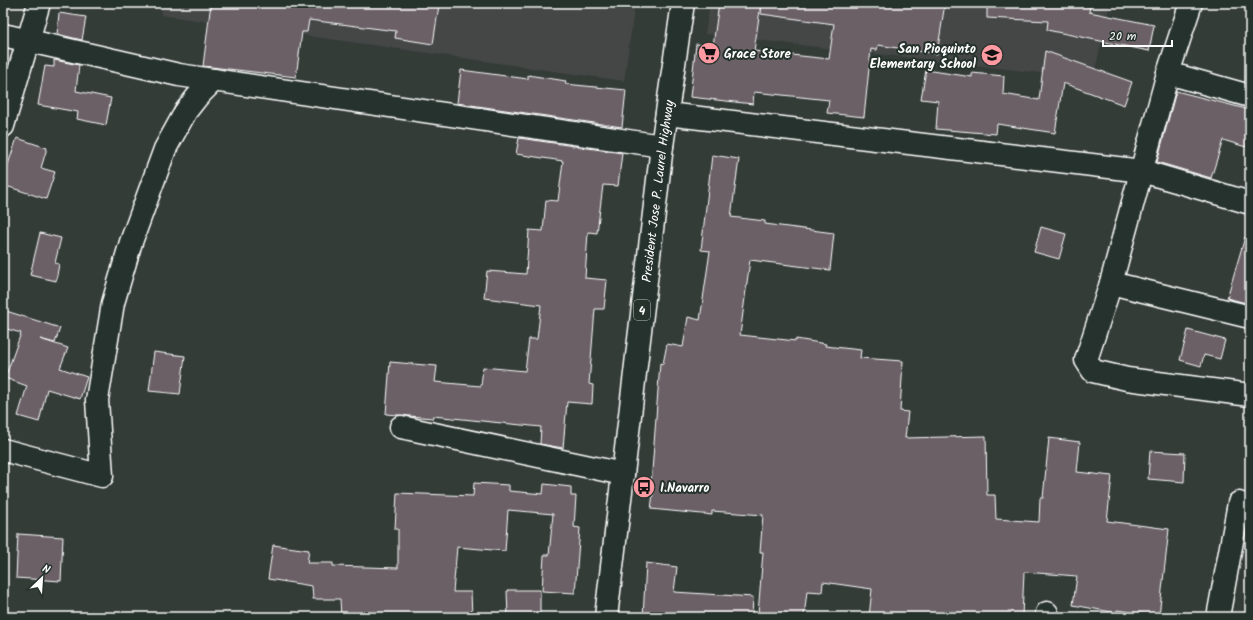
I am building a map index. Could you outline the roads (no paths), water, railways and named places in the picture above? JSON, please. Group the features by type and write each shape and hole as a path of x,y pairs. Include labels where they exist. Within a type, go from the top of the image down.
{"main road":[{"path":"3,126 39,3"},
{"name":"President Jose P. Laurel Highway","path":"606,617 662,146 683,3"},
{"path":"1191,3 1168,73 1111,283 1086,360 1094,371 1127,380 1250,395"},
{"path":"3,35 179,75 662,146"},
{"path":"1168,73 1250,96"},
{"path":"3,450 102,476 97,400 113,303 131,242 165,149 186,111 197,96 214,80"},
{"path":"667,114 1142,171 1250,203"},
{"path":"1111,283 1250,317"},
{"path":"401,426 623,474"},
{"path":"1218,617 1238,503"}],"place":[{"name":"Grace Store","path":"709,53"},
{"name":"San Pioquinto Elementary School","path":"992,55"},
{"name":"I.Navarro","path":"644,487"}]}
